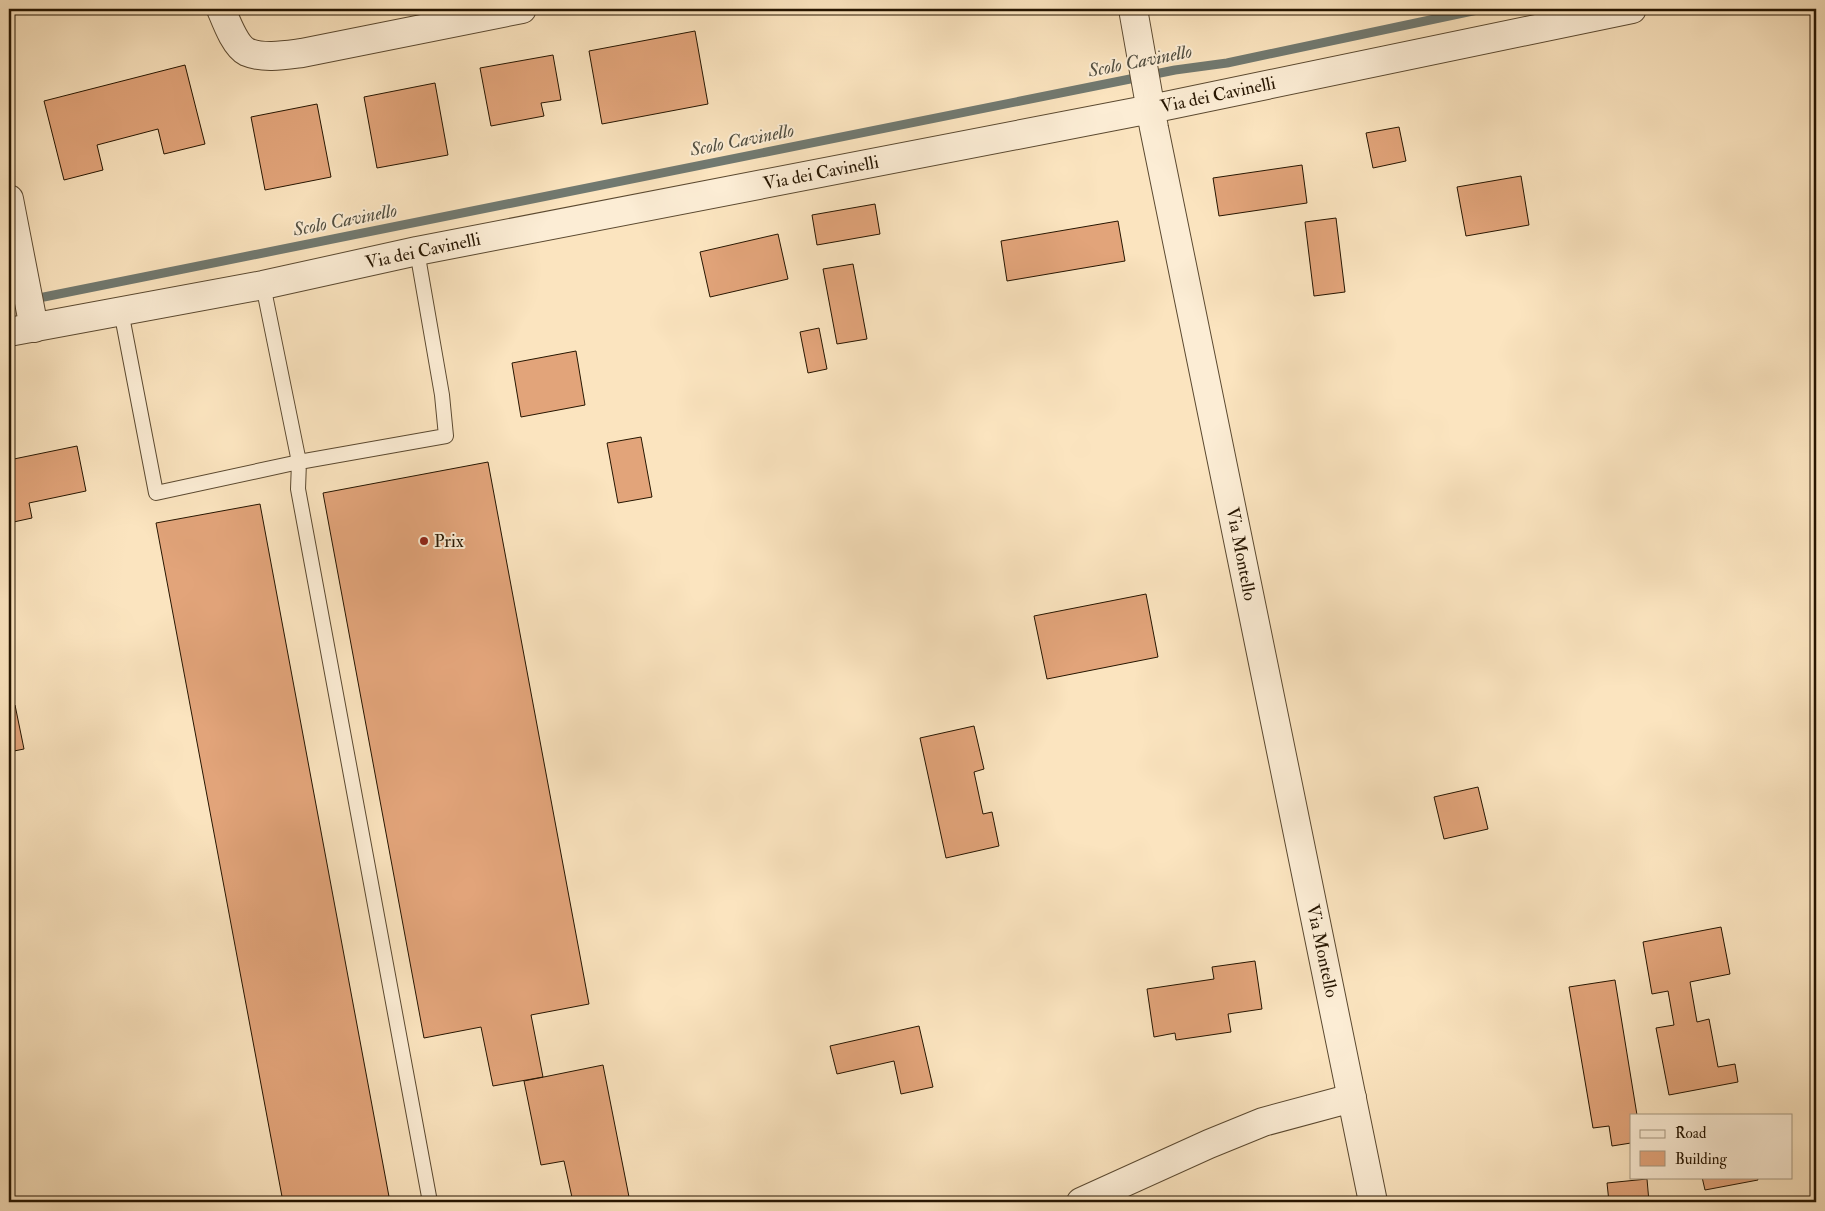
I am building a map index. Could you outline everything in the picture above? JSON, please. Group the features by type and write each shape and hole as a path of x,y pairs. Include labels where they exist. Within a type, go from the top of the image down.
{"street":[{"path":"221,9 230,32 246,52 273,56 302,53 522,9"},
{"name":"Via Montello","path":"1133,9 1149,98 1373,1202"},
{"name":"Via dei Cavinelli","path":"24,323 120,312 263,285 1149,98 1632,9"},
{"path":"9,199 25,280 24,323"},
{"path":"1081,1202 1209,1144 1264,1122 1352,1098"}],"lane":[{"path":"120,312 156,493 299,462 446,436 442,395 417,251"},
{"path":"263,285 299,462 298,489 430,1202"}],"building":[{"path":"695,31 708,104 602,124 589,51"},
{"path":"553,55 561,100 541,103 544,116 491,126 480,68"},
{"path":"185,65 205,144 164,154 158,129 97,145 103,170 64,180 44,101"},
{"path":"435,83 448,155 377,168 364,97"},
{"path":"317,104 331,177 265,190 251,117"},
{"path":"1399,127 1406,161 1373,168 1366,133"},
{"path":"1302,165 1307,203 1219,216 1213,178"},
{"path":"1521,176 1529,225 1466,236 1457,187"},
{"path":"875,204 880,234 817,245 812,215"},
{"path":"1336,218 1345,292 1314,296 1305,222"},
{"path":"1118,221 1125,261 1007,281 1001,241"},
{"path":"778,234 788,279 710,297 700,252"},
{"path":"853,264 867,339 837,344 823,269"},
{"path":"819,328 827,369 808,373 800,332"},
{"path":"576,351 585,405 521,417 512,363"},
{"path":"641,437 652,497 618,503 607,443"},
{"path":"77,446 86,491 29,503 32,518 9,523 9,460"},
{"path":"488,462 589,1004 531,1015 543,1077 493,1086 481,1027 424,1038 323,493"},
{"path":"260,504 390,1202 283,1202 156,523"},
{"path":"1146,594 1158,657 1047,679 1034,616"},
{"path":"15,705 24,749 9,752 9,706"},
{"path":"974,726 984,769 974,772 983,814 992,812 999,846 946,858 920,738"},
{"path":"1478,787 1488,829 1444,839 1434,797"},
{"path":"1721,927 1730,974 1690,982 1697,1022 1709,1019 1718,1067 1735,1064 1738,1082 1669,1095 1656,1028 1674,1025 1668,991 1652,994 1643,942"},
{"path":"1255,961 1262,1009 1228,1014 1231,1032 1176,1040 1175,1033 1154,1037 1147,989 1214,979 1212,967"},
{"path":"1615,980 1637,1114 1630,1114 1630,1143 1612,1146 1609,1126 1593,1128 1569,987"},
{"path":"919,1026 933,1087 901,1094 894,1061 837,1074 830,1046"},
{"path":"603,1065 630,1202 573,1202 564,1161 541,1165 524,1081"},
{"path":"1702,1178 1757,1178 1758,1180 1705,1190"},
{"path":"1647,1179 1649,1202 1609,1202 1607,1183"}],"waterway":[{"name":"Scolo Cavinello","path":"9,304 1175,70 1227,63 1482,9"}],"place":[{"name":"Prix","path":"424,541"}]}
